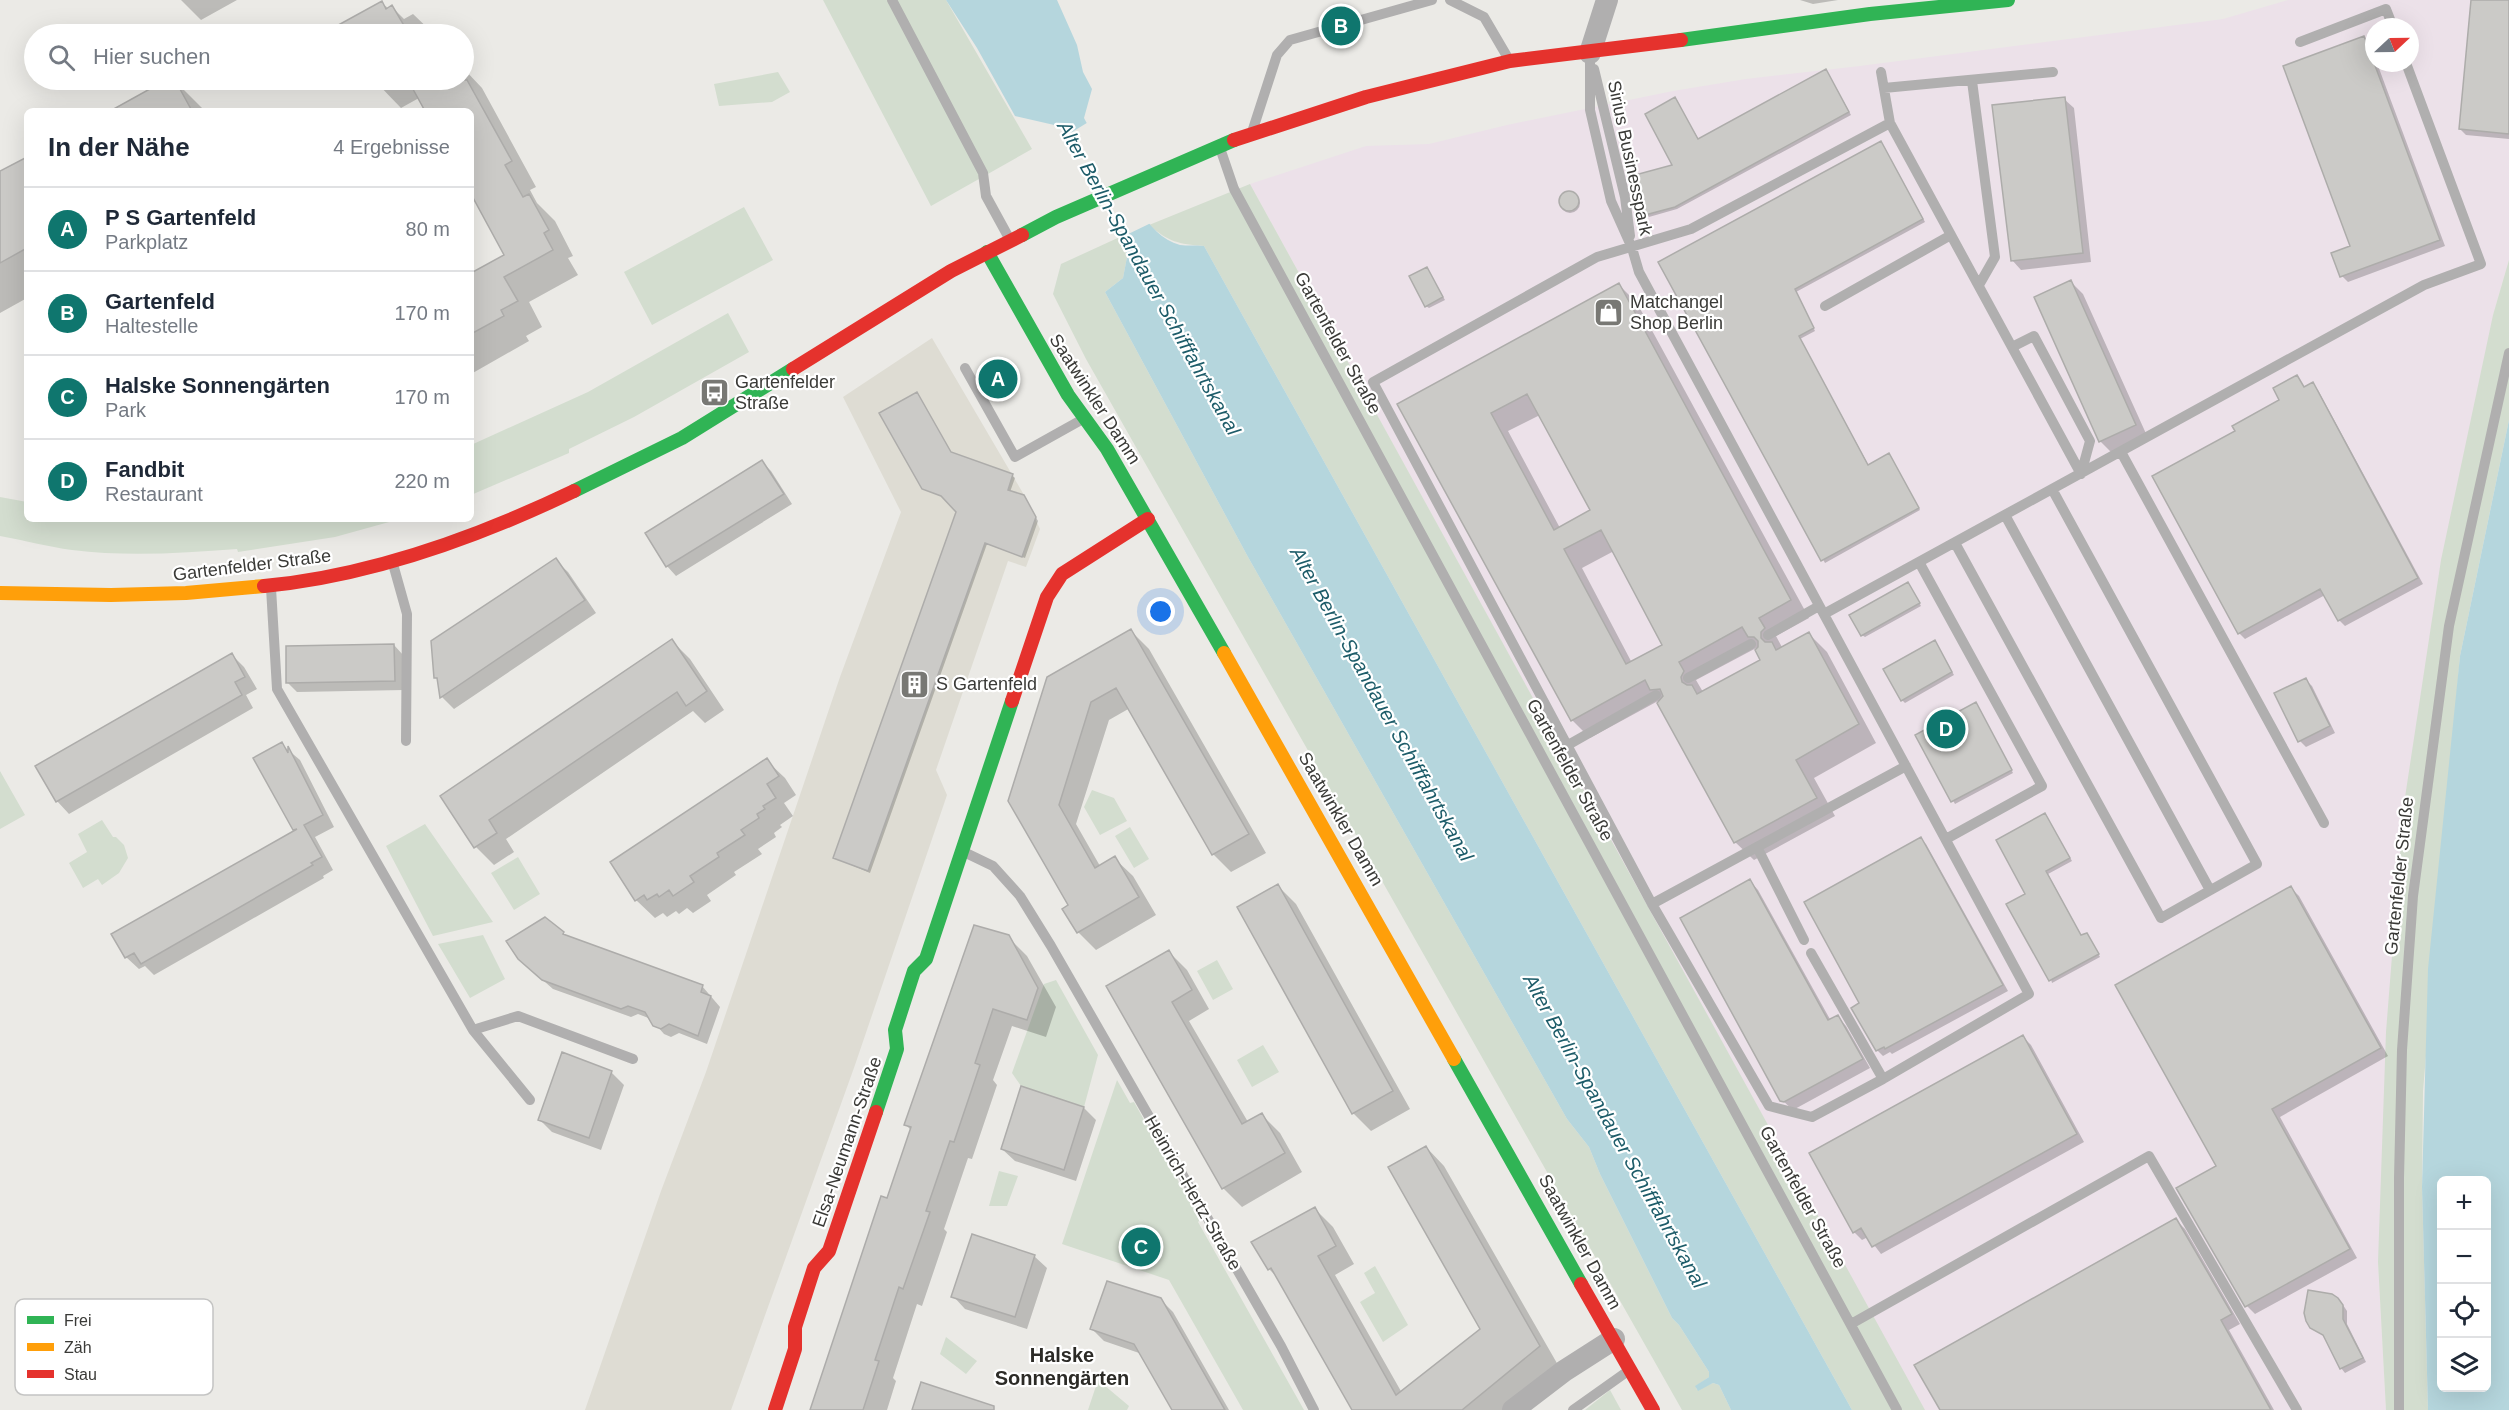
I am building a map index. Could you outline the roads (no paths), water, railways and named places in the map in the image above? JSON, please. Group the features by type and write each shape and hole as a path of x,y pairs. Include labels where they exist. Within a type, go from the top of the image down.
{"main road":[{"path":"1219,145 1252,132 1366,97 1510,61 1590,53 1870,14 2008,0"},
{"name":"Gartenfelder Straße","path":"0,593 122,595 186,593 271,585 338,574 392,560 474,534 538,508 672,443 757,394 920,290 987,252 1150,173 1219,145"},
{"name":"Saatwinkler Damm","path":"987,252 1083,419 1107,450 1148,519 1653,1410"},
{"name":"Elsa-Neumann-Straße","path":"775,1410 795,1349 795,1327 814,1268 830,1251 897,1050 895,1030 914,971 926,959 1047,597 1062,574 1148,519"},
{"name":"Gartenfelder Straße","path":"0,581 37,592"}],"street":[{"path":"1590,53 1607,0"},
{"path":"1513,1410 1564,1371 1614,1339"}],"lane":[{"path":"892,0 983,173 986,196 1010,240"},
{"path":"1252,132 1277,55 1290,40 1432,0"},
{"path":"1450,0 1484,17 1510,61"},
{"path":"2300,42 2386,9 2389,18"},
{"name":"Sirius Businesspark","path":"1590,53 1625,197 1632,248 1639,272 2029,994 1883,1079"},
{"path":"1881,72 1890,123 2081,474"},
{"path":"1884,88 2053,72"},
{"path":"1768,634 1955,543 2424,285 2481,264 2409,72"},
{"path":"1972,81 1995,257 1978,285"},
{"path":"1811,953 1883,1079 1812,1117 1769,1106 1652,904 1373,382 1597,257 1691,229 1890,123"},
{"name":"Gartenfelder Straße","path":"1219,145 1234,189 1897,1410"},
{"path":"1826,306 1951,235"},
{"path":"2012,347 2034,336 2090,441 2081,474"},
{"name":"Gartenfelder Straße","path":"2399,1410 2399,1178 2402,1050 2413,896 2449,626 2509,353"},
{"path":"965,368 1015,457 1083,419"},
{"path":"2121,452 2324,823"},
{"path":"1955,543 2161,918 2258,864 2052,489"},
{"path":"2005,515 2210,890"},
{"path":"392,560 407,614 406,741"},
{"path":"1919,562 2042,786 1947,839"},
{"path":"271,585 277,689 472,1030 530,1100"},
{"path":"1688,678 1751,644"},
{"path":"1568,745 1656,695"},
{"path":"1652,904 1906,766"},
{"path":"1757,847 1804,940"},
{"name":"Heinrich-Hertz-Straße","path":"963,852 993,866 1020,896 1070,977 1281,1346 1314,1410"},
{"path":"472,1030 518,1016 633,1059"},
{"path":"1851,1324 2149,1156 2297,1410"},
{"path":"1573,1410 1631,1370"}],"water":[{"name":"Alter Berlin-Spandauer Schifffahrtskanal","path":"946,0 1057,0 1077,45 1083,72 1092,89 1084,118 1104,155 1112,157 1131,195 1147,221 1157,232 1180,245 1204,246 1852,1410 1731,1410 1719,1385 1713,1383 1698,1391 1695,1386 1709,1377 1709,1372 1679,1325 1672,1318 1600,1174 1589,1147 1567,1119 1248,557 1105,292 1123,278 1127,257 1122,236 1063,127 1015,116 977,48"},
{"path":"2509,420 2509,1410 2428,1410 2422,1187 2428,969 2460,656"}],"place":[{"name":"Gartenfeld","path":"1341,26"},
{"name":"Matchangel Shop Berlin","path":"1609,312"},
{"name":"P S Gartenfeld","path":"998,379"},
{"name":"Gartenfelder Straße","path":"714,392"},
{"name":"S Gartenfeld","path":"915,684"},
{"name":"Fandbit","path":"1946,729"},
{"name":"Halske Sonnengärten","path":"1141,1247"}],"district":[{"name":"Halske Sonnengärten","path":"1062,1366"}]}
